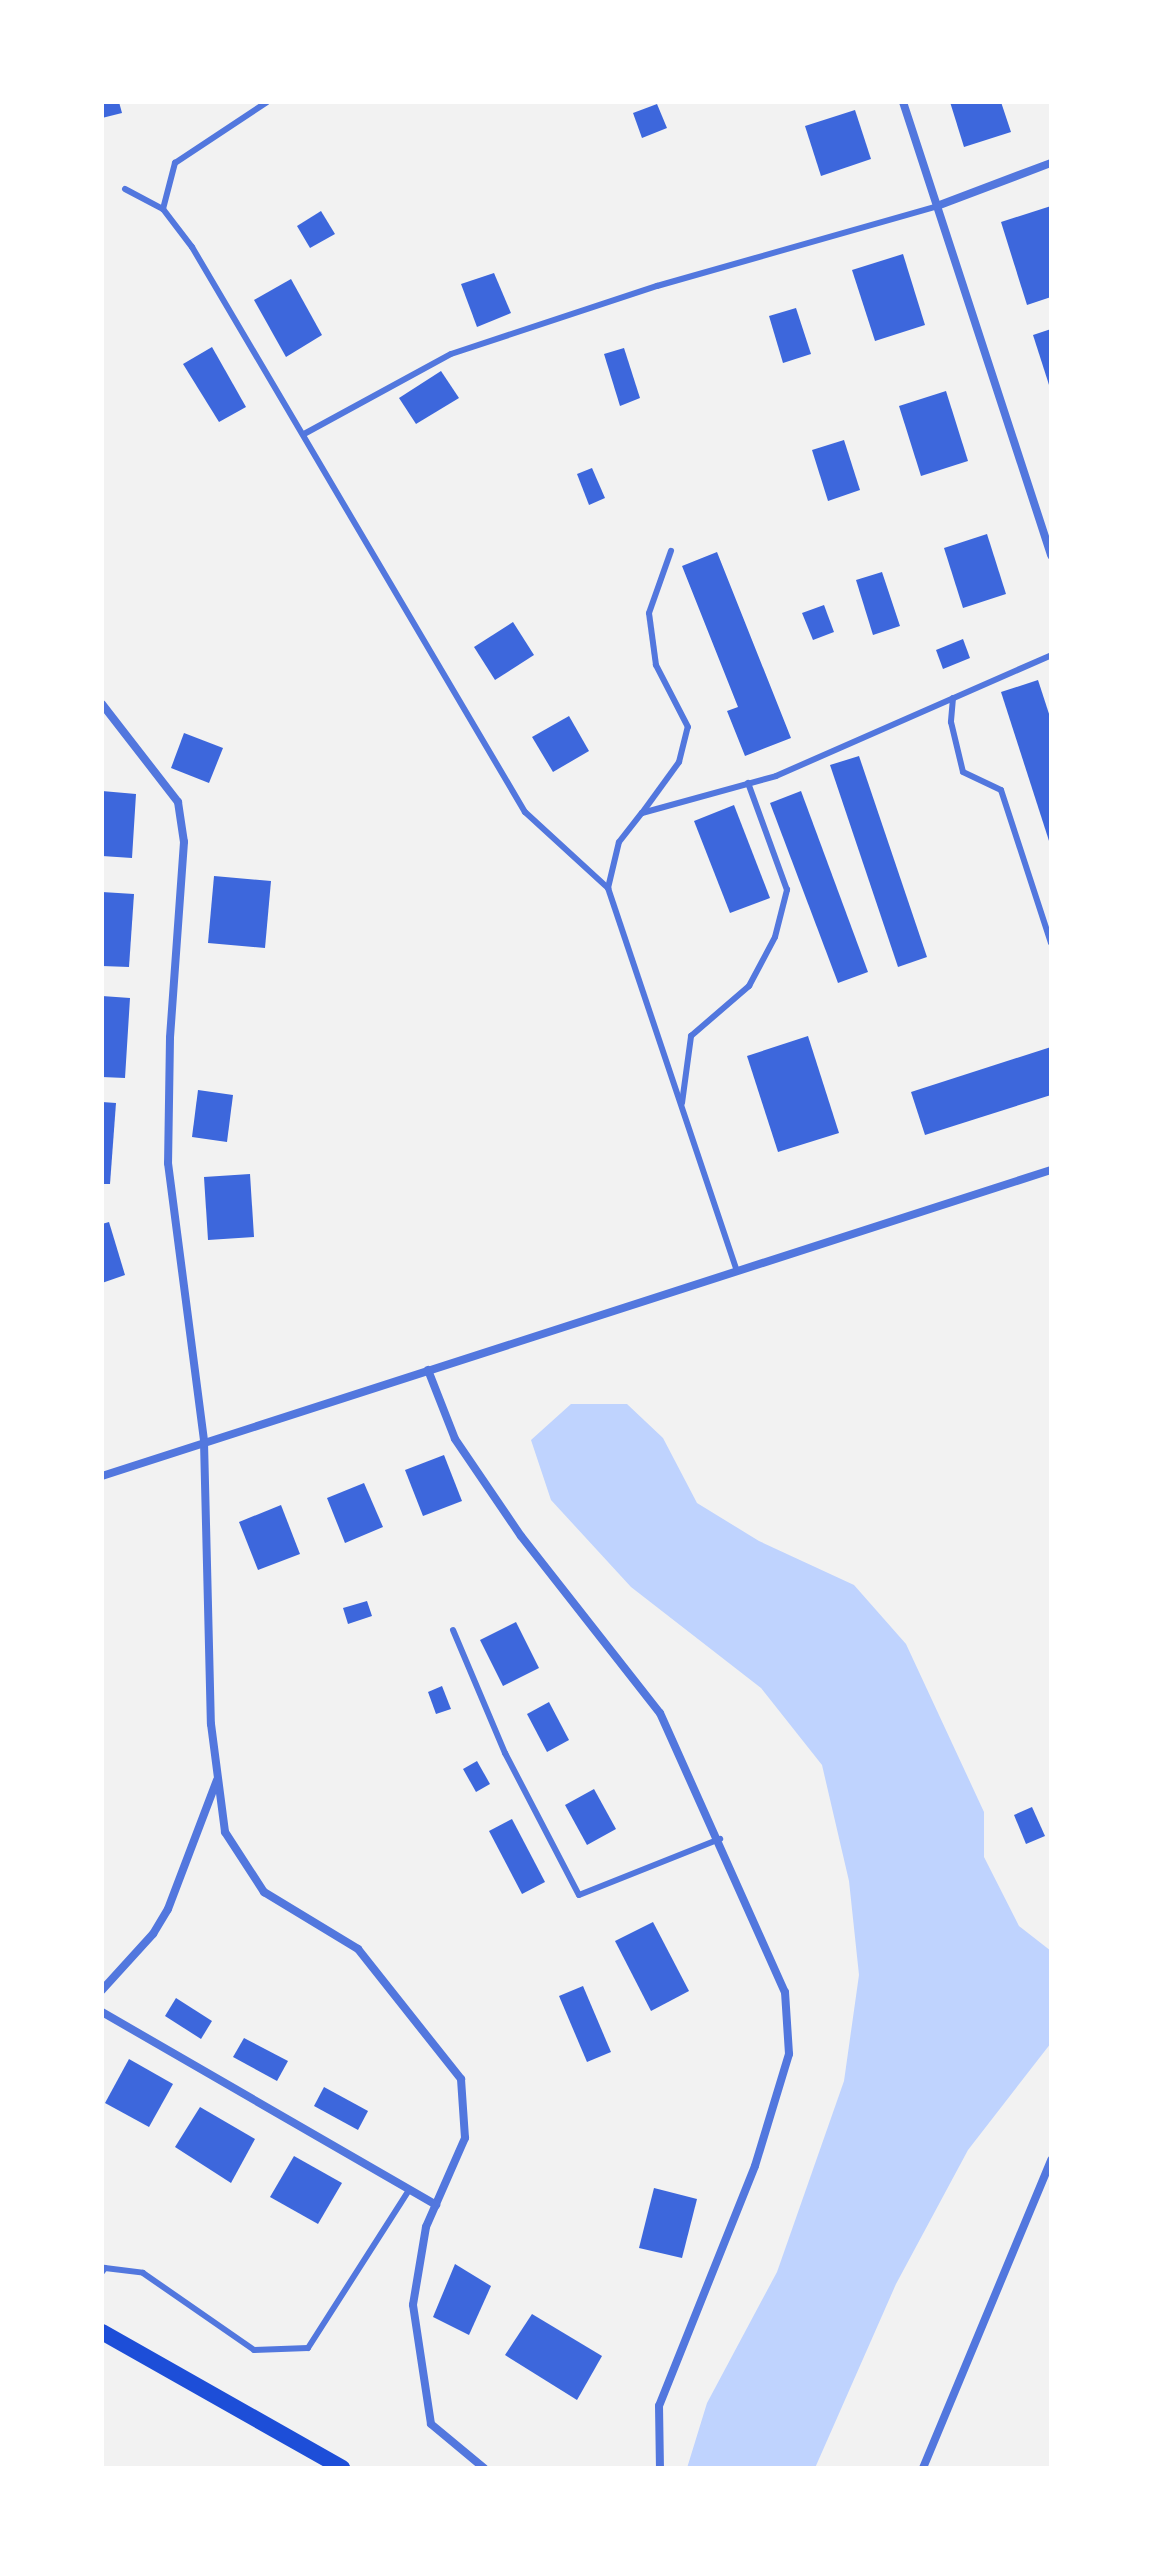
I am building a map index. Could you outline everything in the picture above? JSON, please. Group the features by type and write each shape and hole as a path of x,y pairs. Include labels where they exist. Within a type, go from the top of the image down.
{"main road":[{"path":"102,2332 342,2468"}],"street":[{"path":"903,102 1051,555"},
{"path":"937,206 1051,163"},
{"path":"102,704 178,802 184,842 170,1038 168,1163 204,1442 211,1724 225,1832 264,1892 358,1949 461,2079 465,2138 426,2227 413,2305 431,2424 484,2468"},
{"path":"102,1476 1051,1170"},
{"path":"428,1370 455,1439 471,1463 521,1536 660,1713 720,1839 785,1992 789,2054 755,2166 659,2406 660,2468"},
{"path":"102,1990 153,1934 168,1909 218,1777"},
{"path":"102,2012 436,2205"},
{"path":"923,2468 1051,2160"}],"lane":[{"path":"163,209 175,163 267,102"},
{"path":"125,189 163,209 192,247 525,812 608,888 737,1271"},
{"path":"304,434 451,354 657,286 937,206"},
{"path":"608,888 619,842 679,762 688,727 656,665 649,613 671,551"},
{"path":"642,813 748,783 1051,655"},
{"path":"953,698 951,722 963,772 1001,790 1051,943"},
{"path":"681,1106 691,1036 749,986 775,937 787,890 748,783"},
{"path":"453,1630 505,1753 579,1895 720,1839"},
{"path":"102,2272 105,2268 143,2273 254,2350 308,2348 409,2190"}],"water":[{"path":"571,1404 627,1404 663,1438 697,1503 759,1541 854,1585 906,1644 984,1812 984,1857 1019,1926 1051,1951 1051,2043 968,2150 896,2284 815,2468 687,2468 707,2403 777,2272 844,2081 859,1975 849,1881 822,1765 761,1688 631,1587 551,1500 531,1440"}],"building":[{"path":"102,102 119,102 122,113 102,118"},
{"path":"950,102 1001,102 1011,132 964,147"},
{"path":"657,104 667,128 642,138 633,113"},
{"path":"855,110 871,159 821,176 805,126"},
{"path":"1051,206 1051,297 1027,305 1001,222"},
{"path":"321,211 335,234 310,248 297,226"},
{"path":"903,254 925,325 875,341 852,270"},
{"path":"494,273 511,313 477,327 461,284"},
{"path":"291,279 322,335 286,357 254,300"},
{"path":"796,308 811,354 783,363 769,316"},
{"path":"1051,329 1051,388 1050,388 1033,335"},
{"path":"212,347 246,407 219,422 183,364"},
{"path":"624,348 640,398 620,406 604,354"},
{"path":"441,371 459,398 416,424 399,398"},
{"path":"946,391 968,461 921,476 899,406"},
{"path":"844,440 860,490 828,501 812,450"},
{"path":"592,468 605,498 589,505 577,474"},
{"path":"987,534 1006,594 963,608 944,548"},
{"path":"717,552 791,738 745,756 727,711 738,707 682,566"},
{"path":"882,572 900,626 873,635 856,580"},
{"path":"824,605 834,632 813,640 802,613"},
{"path":"513,622 534,655 495,680 474,647"},
{"path":"963,639 970,658 943,669 936,650"},
{"path":"1038,680 1051,720 1050,844 1001,692"},
{"path":"569,716 589,751 553,772 532,737"},
{"path":"184,733 223,748 209,783 171,768"},
{"path":"859,756 927,957 898,967 830,765"},
{"path":"102,791 136,794 132,858 102,856"},
{"path":"801,791 868,972 838,983 770,803"},
{"path":"734,805 770,898 730,913 694,821"},
{"path":"214,876 271,881 265,948 208,943"},
{"path":"102,892 134,894 129,967 102,966"},
{"path":"102,996 130,998 125,1078 102,1077"},
{"path":"808,1036 839,1133 778,1152 747,1056"},
{"path":"1051,1047 1051,1095 925,1135 911,1092"},
{"path":"198,1090 233,1095 227,1142 192,1137"},
{"path":"102,1102 116,1103 110,1184 102,1184"},
{"path":"250,1174 254,1237 208,1240 204,1177"},
{"path":"109,1222 125,1275 102,1283 102,1224"},
{"path":"444,1455 462,1501 423,1516 405,1470"},
{"path":"364,1483 383,1527 345,1543 327,1498"},
{"path":"281,1505 300,1554 258,1570 239,1522"},
{"path":"367,1601 372,1616 348,1624 343,1608"},
{"path":"516,1622 539,1668 503,1686 480,1640"},
{"path":"442,1686 451,1709 436,1714 428,1692"},
{"path":"549,1702 569,1740 547,1752 527,1714"},
{"path":"477,1761 490,1784 476,1792 463,1769"},
{"path":"594,1789 616,1829 587,1845 565,1805"},
{"path":"1032,1807 1045,1836 1026,1844 1014,1815"},
{"path":"512,1819 545,1882 522,1894 489,1831"},
{"path":"653,1922 689,1991 651,2011 615,1941"},
{"path":"583,1986 611,2052 587,2062 559,1996"},
{"path":"176,1998 212,2021 201,2039 165,2016"},
{"path":"244,2038 288,2061 277,2081 233,2057"},
{"path":"129,2059 173,2084 149,2127 105,2103"},
{"path":"324,2087 368,2111 358,2130 314,2106"},
{"path":"200,2107 255,2139 231,2183 175,2147"},
{"path":"294,2156 342,2183 318,2224 270,2197"},
{"path":"654,2188 697,2199 682,2258 639,2248"},
{"path":"455,2264 491,2286 469,2335 433,2317"},
{"path":"532,2314 602,2356 577,2400 505,2355"}]}
